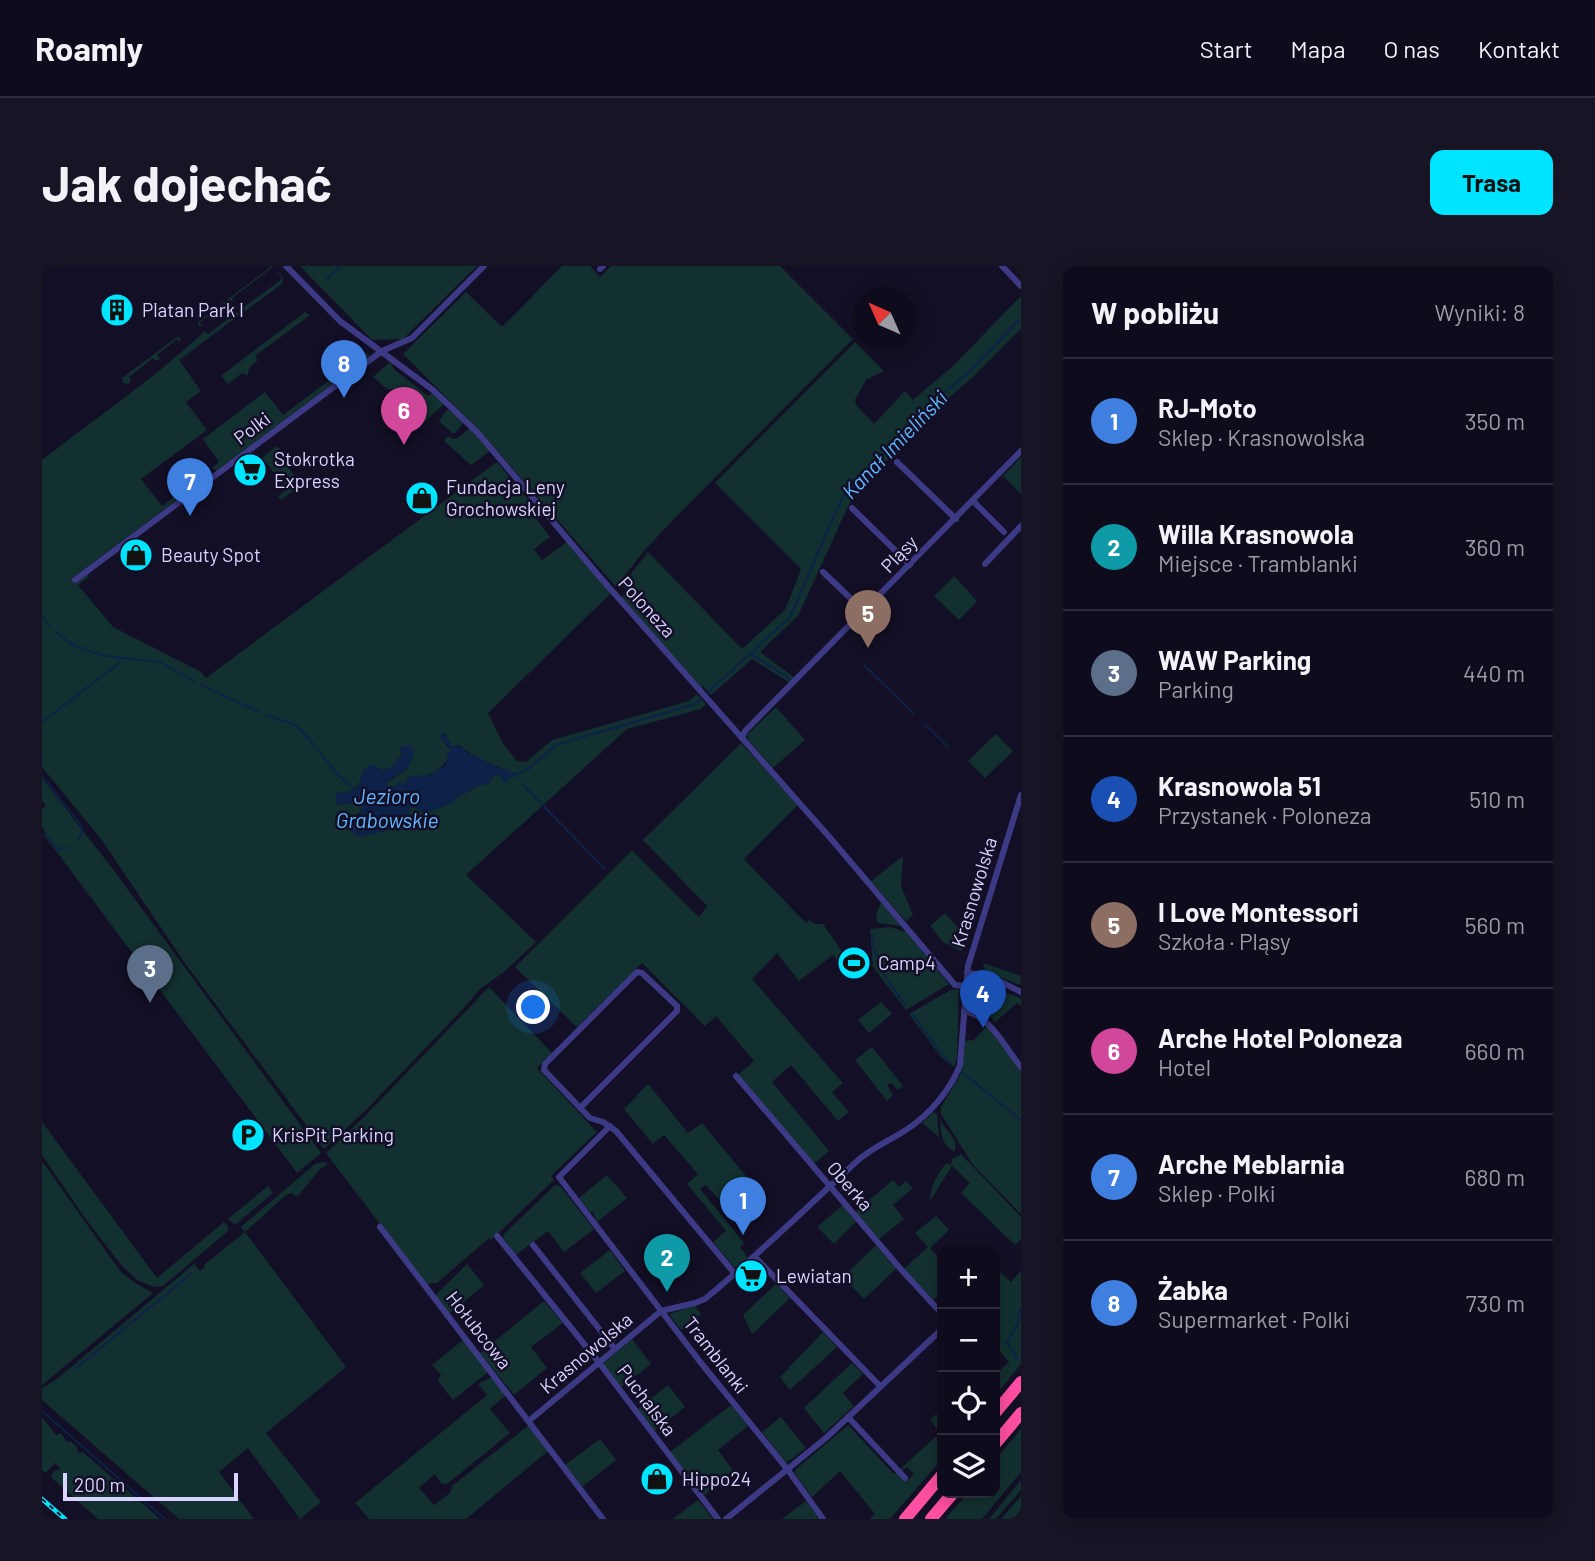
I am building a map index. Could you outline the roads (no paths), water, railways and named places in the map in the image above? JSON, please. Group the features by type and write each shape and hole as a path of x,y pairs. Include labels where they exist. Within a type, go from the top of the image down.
{"highway":[{"path":"1000,1407 1021,1382"},
{"path":"1000,1438 1021,1413"},
{"path":"905,1519 937,1481"},
{"path":"931,1519 949,1498"}],"street":[{"name":"Poloneza","path":"286,266 340,321 433,390 478,433 955,985 965,986"},
{"name":"Polki","path":"75,580 382,351 412,338 484,266"},
{"path":"1003,266 1021,286"},
{"name":"Pląsy","path":"742,738 1021,451"},
{"path":"897,462 956,519"},
{"path":"972,501 1004,532"},
{"path":"852,508 910,565"},
{"path":"985,564 1021,527"},
{"path":"823,572 865,612"},
{"name":"Krasnowolska","path":"530,1420 661,1311 701,1301 735,1274 867,1152 904,1131 935,1106 954,1079 960,1065 967,972 1021,794"},
{"path":"580,1108 677,1011 677,1006 642,973 637,972 543,1067 544,1070 580,1108 590,1118 610,1126 735,1274"},
{"path":"967,972 999,981 1021,992"},
{"path":"964,1010 983,1019 1021,1067"},
{"name":"Oberka","path":"736,1076 937,1309"},
{"name":"Tramblanki","path":"610,1126 559,1177 661,1311 788,1470 823,1519"},
{"name":"Hołubcowa","path":"380,1227 603,1519"},
{"name":"Puchalska","path":"497,1236 599,1363 718,1519"},
{"path":"533,1245 615,1349"},
{"path":"755,1256 880,1386"},
{"path":"726,1519 788,1470 937,1334"},
{"path":"848,1417 905,1478"}],"water":[{"name":"Jezioro Grabowskie","path":"442,733 452,747 462,746 466,752 504,770 507,768 515,773 516,777 510,777 504,783 499,775 495,775 488,784 474,787 471,791 457,796 453,803 424,813 414,807 410,809 408,822 398,828 360,837 350,831 365,801 337,805 337,793 356,788 363,770 371,764 382,770 390,769 402,755 402,746 410,746 414,750 413,757 408,766 386,783 389,787 394,787 399,782 405,784 410,776 429,775 446,765 450,749 439,736"}],"waterway":[{"path":"327,279 341,266"},
{"name":"Kanał Imieliński","path":"515,775 528,769 556,745 695,704 790,617 842,498 930,404 968,373 1019,320"},
{"path":"42,616 50,626"},
{"path":"56,632 70,643 86,650 106,656 160,662 194,681"},
{"path":"751,654 790,679"},
{"path":"42,722 118,664 118,659"},
{"path":"864,665 913,713"},
{"path":"201,685 259,712"},
{"path":"266,715 296,725 315,746"},
{"path":"925,724 948,747"},
{"path":"319,751 338,775 354,788"},
{"path":"42,776 81,825 82,833 79,839"},
{"path":"522,784 605,869"},
{"path":"44,835 57,849 68,848"},
{"path":"872,935 879,964 905,1005"},
{"path":"912,1014 943,1056 952,1063"},
{"path":"963,1073 1021,1120"},
{"path":"76,1368 192,1273"},
{"path":"1018,1359 1007,1343 1019,1322 1021,1308"},
{"path":"42,1411 165,1519"}],"railway":[{"path":"42,1499 65,1519"}],"place":[{"name":"Platan Park I","path":"117,310"},
{"name":"Żabka","path":"344,398"},
{"name":"Arche Hotel Poloneza","path":"404,445"},
{"name":"Stokrotka Express","path":"250,470"},
{"name":"Fundacja Leny Grochowskiej","path":"422,498"},
{"name":"Arche Meblarnia","path":"190,516"},
{"name":"Beauty Spot","path":"136,555"},
{"name":"I Love Montessori","path":"868,648"},
{"name":"Camp4","path":"854,963"},
{"name":"WAW Parking","path":"150,1003"},
{"name":"Krasnowola 51","path":"983,1028"},
{"name":"KrisPit Parking","path":"248,1135"},
{"name":"RJ-Moto","path":"743,1235"},
{"name":"Lewiatan","path":"751,1276"},
{"name":"Willa Krasnowola","path":"667,1292"},
{"name":"Hippo24","path":"657,1479"}]}
